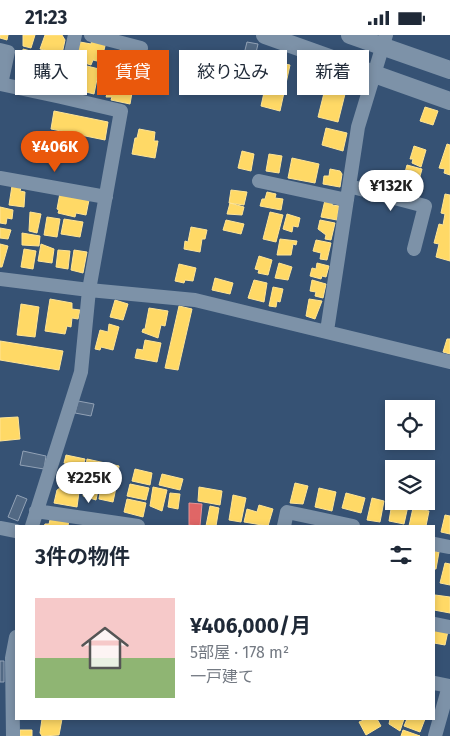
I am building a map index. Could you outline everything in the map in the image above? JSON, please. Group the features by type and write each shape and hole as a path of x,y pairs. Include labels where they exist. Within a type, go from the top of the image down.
{"street":[{"path":"61,97 76,35"},
{"path":"90,35 141,48"},
{"path":"264,35 450,101"},
{"path":"350,35 384,41 450,70"},
{"path":"327,331 358,127 384,41"},
{"path":"0,50 8,52 1,84 122,111 89,290 81,371 32,525"},
{"path":"0,178 106,197"},
{"path":"259,181 425,206 414,249"},
{"path":"0,279 195,300 450,362"},
{"path":"36,511 131,525"},
{"path":"284,525 287,512 348,525"},
{"path":"0,527 15,531"},
{"path":"435,544 450,547"},
{"path":"435,623 450,627"},
{"path":"13,736 12,658 15,642"},
{"path":"435,683 450,686 435,736"}],"building: 住宅":[{"path":"0,35 8,35 7,40 0,38"},
{"path":"23,35 35,35 31,48 23,46"},
{"path":"45,35 62,35 65,40 63,50 40,49"},
{"path":"92,39 106,42 104,50 97,50 97,61 93,60 91,65 87,64 87,50 78,50 80,42 91,44"},
{"path":"121,47 132,50 120,50"},
{"path":"287,64 290,65 287,79"},
{"path":"87,66 97,68 94,94 87,92"},
{"path":"107,95 132,95 130,104 111,100 112,97 106,97"},
{"path":"263,95 283,95 280,111 261,106"},
{"path":"324,95 345,95 338,122 318,117"},
{"path":"425,107 438,111 433,125 420,121"},
{"path":"54,111 108,122 105,140 51,129"},
{"path":"326,128 347,133 343,151 322,145"},
{"path":"139,129 155,132 154,141 158,141 155,158 132,154"},
{"path":"447,144 450,145 450,175 444,173 445,169 439,168"},
{"path":"414,146 426,150 421,167 412,163 413,159 410,159"},
{"path":"242,151 254,154 251,171 238,168"},
{"path":"269,154 282,156 279,173 266,171"},
{"path":"292,158 319,164 315,183 288,178"},
{"path":"407,165 422,169 419,180 404,176"},
{"path":"330,169 340,171 342,174 340,187 323,184 324,176 329,176"},
{"path":"12,186 21,188 20,191 25,192 24,207 9,205"},
{"path":"231,190 247,192 244,205 229,203"},
{"path":"267,192 276,194 275,198 283,199 281,210 260,206"},
{"path":"60,193 89,200 86,215 76,213 75,217 58,213"},
{"path":"445,194 450,195 450,261 436,257 439,244 434,243 439,224 443,225 445,214 441,213"},
{"path":"325,200 333,201 332,205 339,206 337,220 321,217"},
{"path":"230,203 244,207 242,215 227,214"},
{"path":"0,207 13,210 12,219 7,218 6,224 0,223"},
{"path":"30,212 41,214 37,233 29,231"},
{"path":"270,212 283,215 276,242 263,239"},
{"path":"287,214 300,218 298,227 293,226 292,232 283,229"},
{"path":"47,217 60,219 57,237 44,235"},
{"path":"64,219 83,222 80,237 61,234"},
{"path":"226,220 244,224 241,234 223,230"},
{"path":"320,220 335,223 331,240 325,239 326,235 318,229"},
{"path":"191,227 207,230 205,239 202,239 200,252 184,249 185,241 188,242"},
{"path":"0,228 11,230 8,239 0,238"},
{"path":"22,233 40,236 39,246 22,245"},
{"path":"280,239 297,241 296,245 293,244 291,255 277,255"},
{"path":"316,240 331,243 327,260 320,259 321,253 313,251"},
{"path":"0,244 8,246 2,267 0,267"},
{"path":"41,244 54,249 52,263 38,261"},
{"path":"24,249 36,251 33,269 21,267"},
{"path":"58,250 70,251 68,269 56,267"},
{"path":"74,250 87,252 83,273 71,270"},
{"path":"259,256 272,260 268,275 258,273 259,270 255,269"},
{"path":"279,263 292,267 288,280 275,278"},
{"path":"317,263 329,266 326,277 322,276 321,279 310,276 312,268 316,269"},
{"path":"179,264 196,268 193,281 185,280 184,283 175,281"},
{"path":"215,278 233,283 230,294 212,290"},
{"path":"254,280 267,283 264,302 248,298"},
{"path":"312,280 326,284 323,298 315,296 316,292 310,291"},
{"path":"273,287 283,289 280,302 277,301 276,307 269,306"},
{"path":"50,299 72,303 72,309 80,310 78,319 72,318 71,327 67,326 65,334 45,331"},
{"path":"309,299 322,301 315,319 306,316"},
{"path":"115,300 128,304 123,320 110,317"},
{"path":"21,304 39,307 35,337 17,335"},
{"path":"179,306 192,309 178,370 165,368"},
{"path":"149,308 168,311 165,326 161,325 158,338 142,332 145,329"},
{"path":"109,324 119,327 113,350 101,347 100,350 95,349 100,330 108,332"},
{"path":"447,339 450,339 450,354 443,352"},
{"path":"145,340 161,343 157,362 135,358 137,349 143,350"},
{"path":"0,341 63,351 59,370 0,360"},
{"path":"18,417 20,439 0,441 0,418"},
{"path":"66,455 85,459 82,472 65,469 67,464 64,463"},
{"path":"87,459 119,466 117,479 85,471"},
{"path":"135,469 152,473 150,485 132,481"},
{"path":"65,472 81,476 78,487 62,483"},
{"path":"162,474 183,479 180,490 159,485"},
{"path":"87,477 100,480 96,500 83,496"},
{"path":"102,480 117,483 113,502 99,499"},
{"path":"295,483 308,486 303,504 290,503"},
{"path":"130,484 149,488 146,500 127,496"},
{"path":"153,487 167,490 162,511 150,506"},
{"path":"199,487 222,491 220,505 198,501"},
{"path":"60,488 79,492 77,507 54,503 57,490"},
{"path":"319,488 336,492 332,511 315,507"},
{"path":"170,493 180,494 178,509 168,507"},
{"path":"346,493 365,498 361,513 342,508"},
{"path":"233,495 246,498 241,522 229,520"},
{"path":"372,498 384,501 380,522 367,520"},
{"path":"127,499 146,503 143,517 124,512"},
{"path":"259,505 273,509 268,525 244,522 247,509 257,512"},
{"path":"210,506 219,508 216,525 206,525"},
{"path":"391,510 407,510 404,524 389,521"},
{"path":"413,510 429,511 426,525 409,525"},
{"path":"445,515 450,516 450,534 441,532"},
{"path":"51,516 69,519 68,525 44,525 49,524"},
{"path":"435,551 439,552 435,569"},
{"path":"445,563 450,564 450,585 440,583"},
{"path":"435,595 450,597 450,613 435,610"},
{"path":"435,628 448,631 445,645 435,643"},
{"path":"42,720 62,720 59,735 42,736 40,733"},
{"path":"378,720 381,726 366,735 359,722"},
{"path":"390,720 404,720 400,731 389,724"},
{"path":"407,720 425,720 420,732 404,726"},
{"path":"20,730 32,730 32,736 20,736"},
{"path":"403,730 420,736 401,736"}],"building: 商業":[{"path":"189,503 202,504 200,525 189,525"}],"building: その他":[{"path":"247,42 258,44 257,50 245,50"},
{"path":"78,401 94,404 91,416 75,413"},
{"path":"23,451 46,456 44,469 20,465"},
{"path":"17,495 27,499 18,521 8,517"},
{"path":"0,661 4,661 4,682 0,682"}]}
